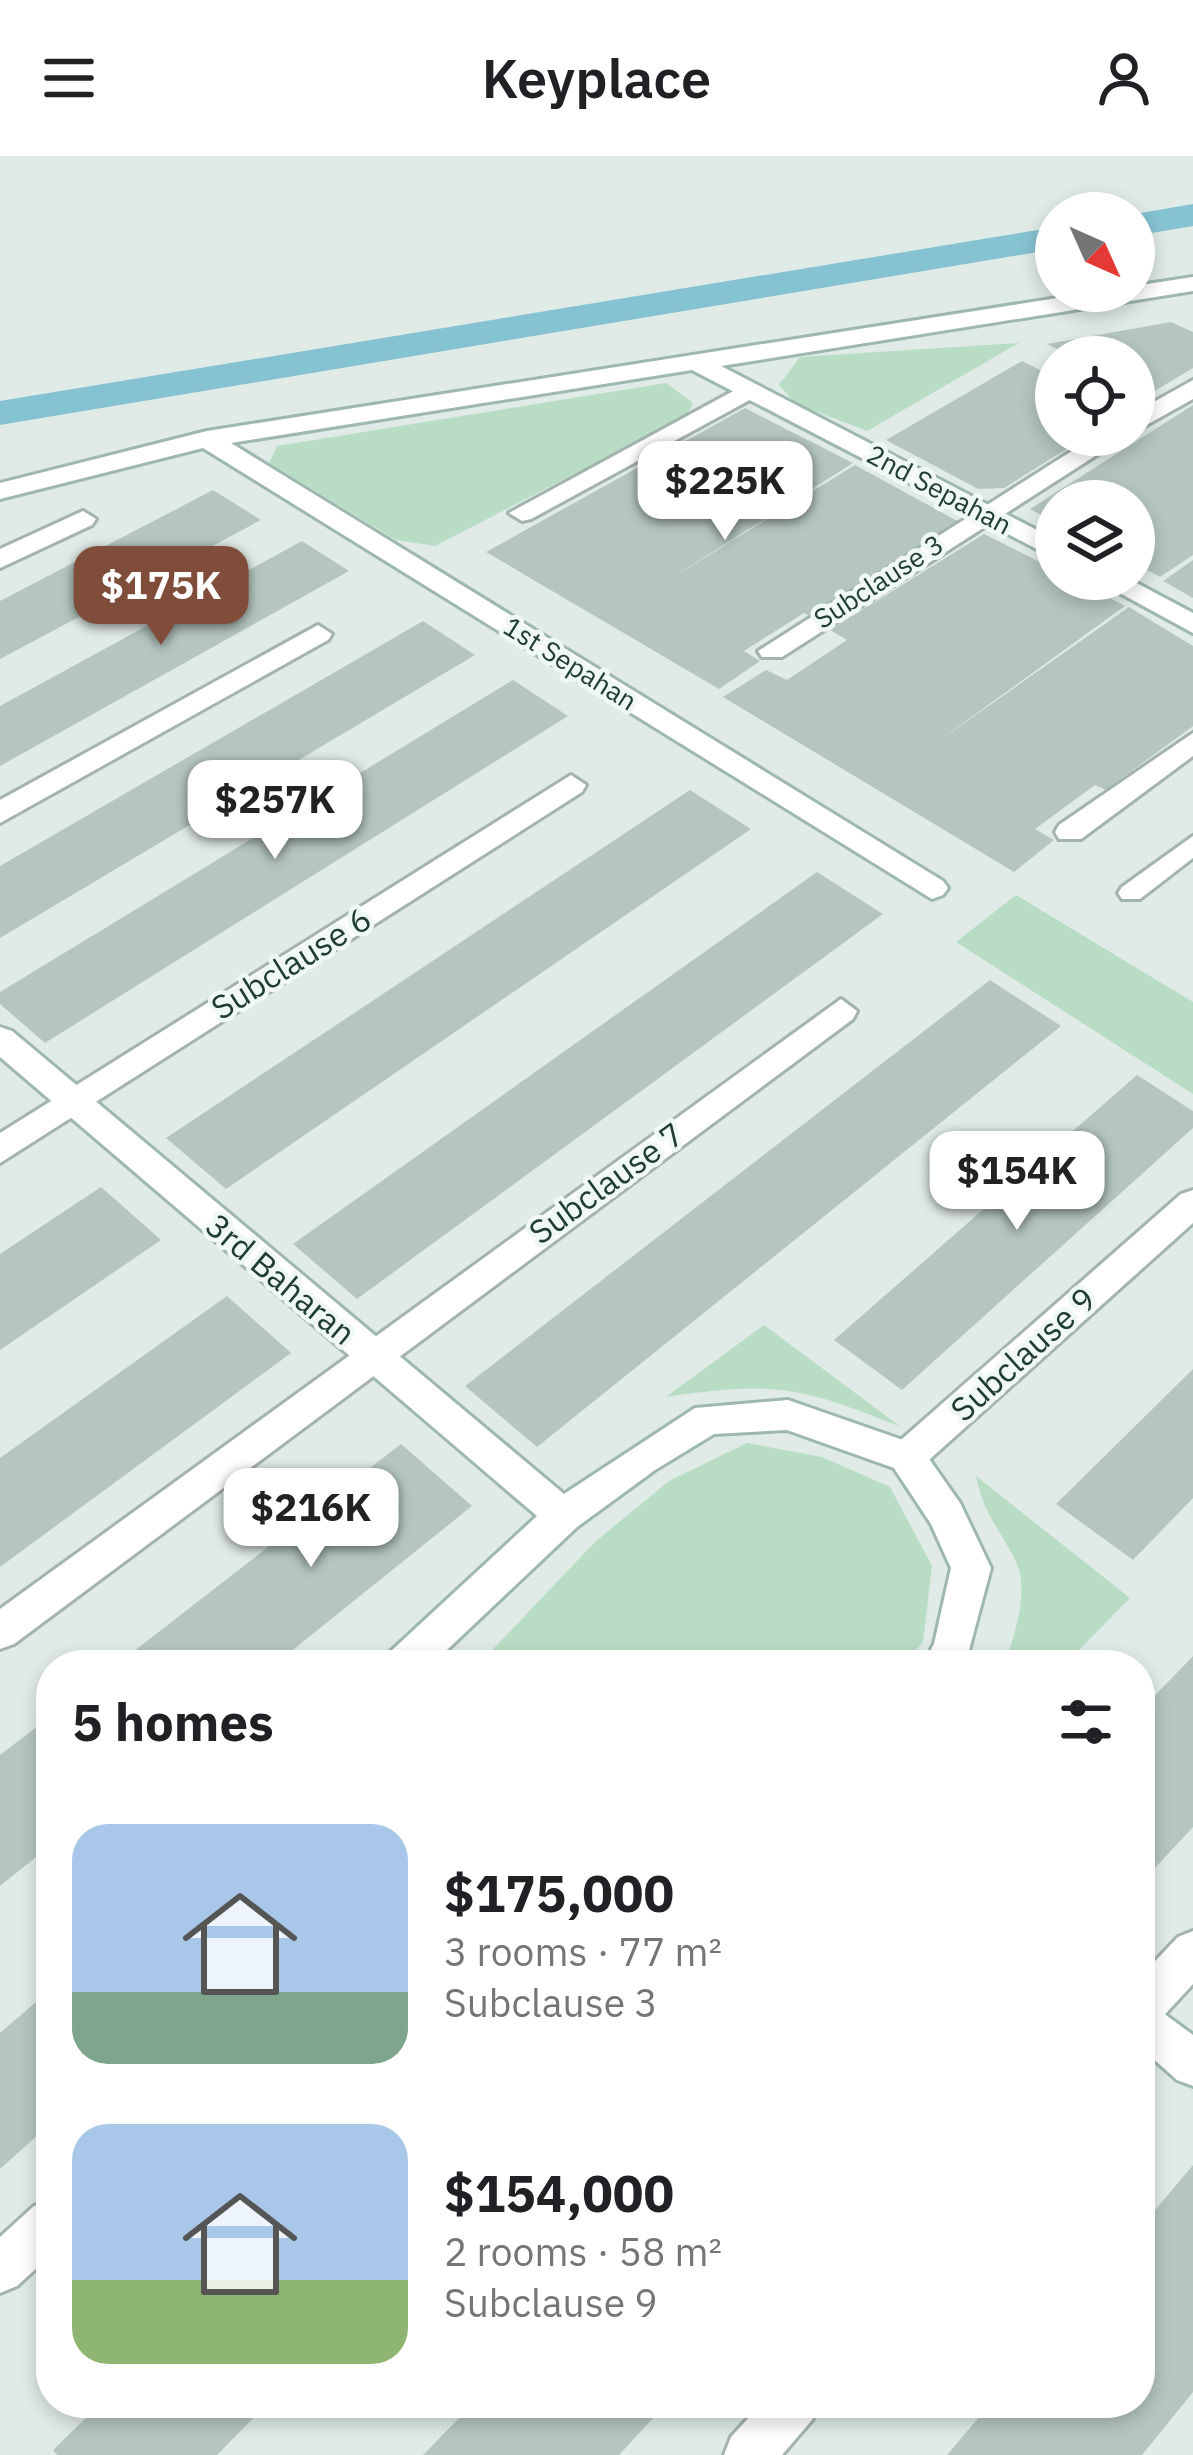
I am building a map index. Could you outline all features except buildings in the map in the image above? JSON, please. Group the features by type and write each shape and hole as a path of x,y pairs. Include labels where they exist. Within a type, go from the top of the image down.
{"street":[{"path":"0,490 207,439 1193,284"},
{"name":"2nd Sepahan","path":"695,362 1035,540"},
{"path":"1155,411 1193,388"},
{"path":"522,513 748,391"},
{"name":"1st Sepahan","path":"207,439 932,888"},
{"name":"Subclause 3","path":"772,651 1080,456"},
{"path":"0,560 83,519"},
{"path":"1148,600 1193,624"},
{"path":"0,813 318,634"},
{"path":"1070,832 1193,742"},
{"name":"Subclause 6","path":"0,1150 571,785"},
{"name":"Subclause 7","path":"371,1354 841,1011"},
{"name":"3rd Baharan","path":"0,1039 563,1516"},
{"name":"Subclause 9","path":"907,1457 1193,1203"},
{"path":"0,1632 371,1354"},
{"path":"420,1650 563,1516 708,1419 788,1415 907,1457 946,1514 971,1568 952,1650"},
{"path":"1155,1996 1193,1952"},
{"path":"1155,2027 1193,2064"},
{"path":"0,2269 36,2237"},
{"path":"749,2455 782,2418"}],"lane":[{"path":"1131,893 1193,845"}],"green space":[{"path":"1019,343 867,431 796,404 779,385 800,357"},
{"path":"666,383 693,403 688,415 435,546 396,540 269,463 277,446"},
{"path":"1016,895 1193,1002 1193,1094 956,942"},
{"path":"764,1325 901,1427 837,1403 786,1391 734,1389 666,1397"},
{"path":"747,1443 822,1457 890,1487 932,1566 923,1642 916,1650 492,1650 595,1542 669,1481"},
{"path":"976,1476 1130,1598 1079,1650 1009,1650 1019,1614 1020,1574"}],"waterway":[{"path":"1155,221 1193,215"},
{"path":"0,413 1035,241"}]}
